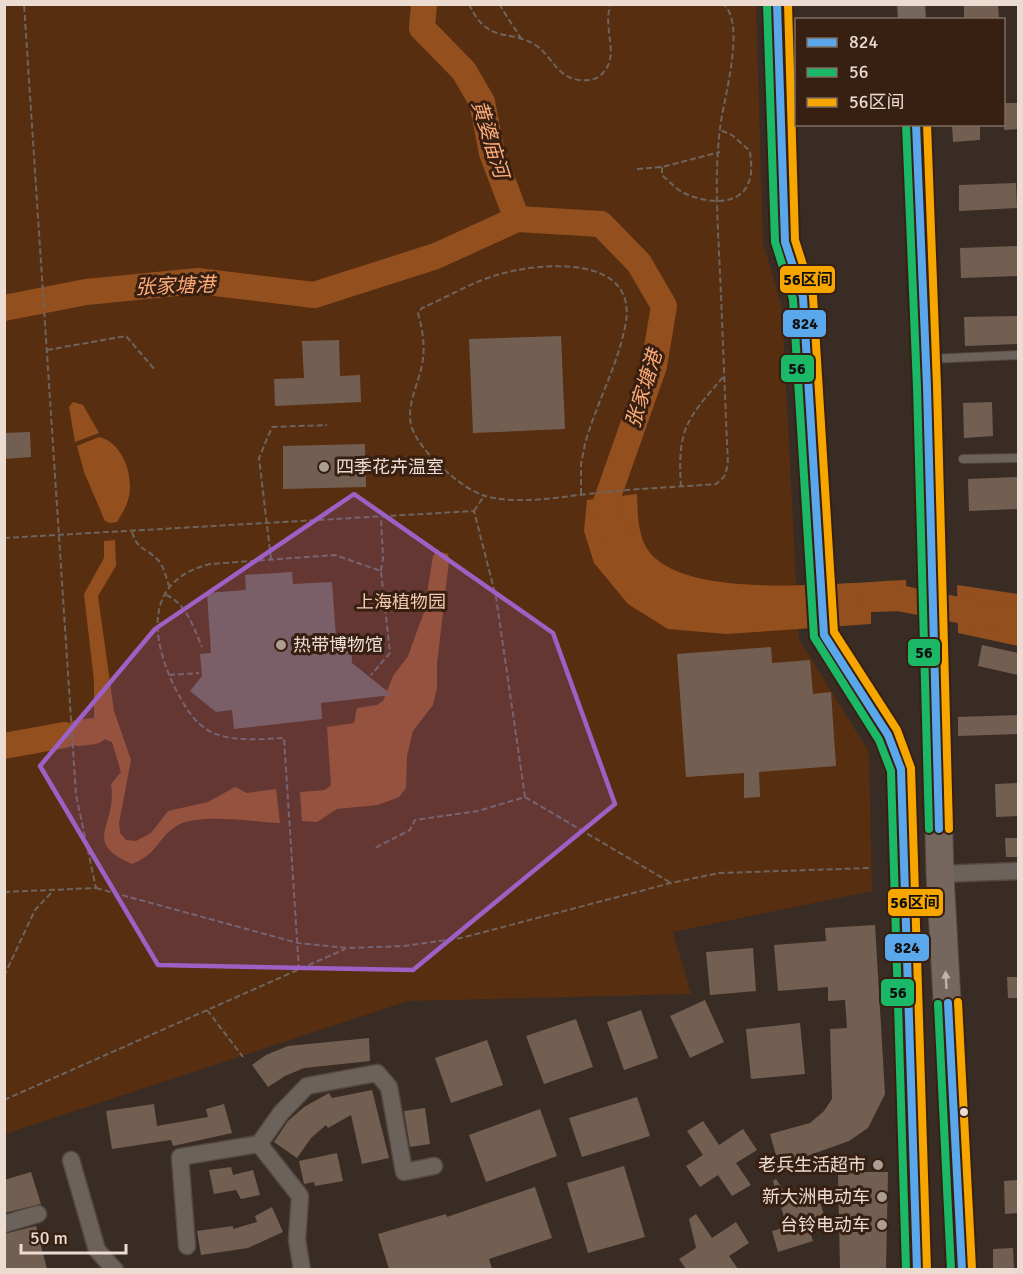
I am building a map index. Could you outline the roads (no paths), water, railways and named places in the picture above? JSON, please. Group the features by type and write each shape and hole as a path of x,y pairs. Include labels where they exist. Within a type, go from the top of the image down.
{"main road":[{"path":"777,4 785,242 803,297 824,635 888,735 901,769 917,1269"},
{"path":"916,126 927,387 940,874 962,1269"}],"street":[{"path":"940,874 1018,871"},
{"path":"187,1246 180,1157 259,1144 307,1086 377,1073 389,1087 404,1172 434,1166"},
{"path":"259,1144 300,1196 297,1240 302,1269"},
{"path":"71,1160 97,1250 115,1269"},
{"path":"4,1224 38,1214"}],"lane":[{"path":"926,359 1018,355"},
{"path":"963,459 1018,458"}],"waterway":[{"name":"黄婆庙河","path":"424,4 422,28 464,71 482,102 492,153 517,219"},
{"name":"张家塘港","path":"4,308 86,292 198,281 314,295 436,256 517,219 601,224 639,263 664,306 654,366 605,505 614,531"},
{"name":"张家塘港","path":"873,597 894,597 1018,622"},
{"path":"78,733 94,731"},
{"path":"4,746 64,735"}],"place":[{"name":"四季花卉温室","path":"324,467"},
{"name":"热带博物馆","path":"281,645"},
{"name":"老兵生活超市","path":"878,1165"},
{"name":"新大洲电动车","path":"882,1197"},
{"name":"台铃电动车","path":"882,1225"}],"park label":[{"name":"上海植物园","path":"401,602"}]}
